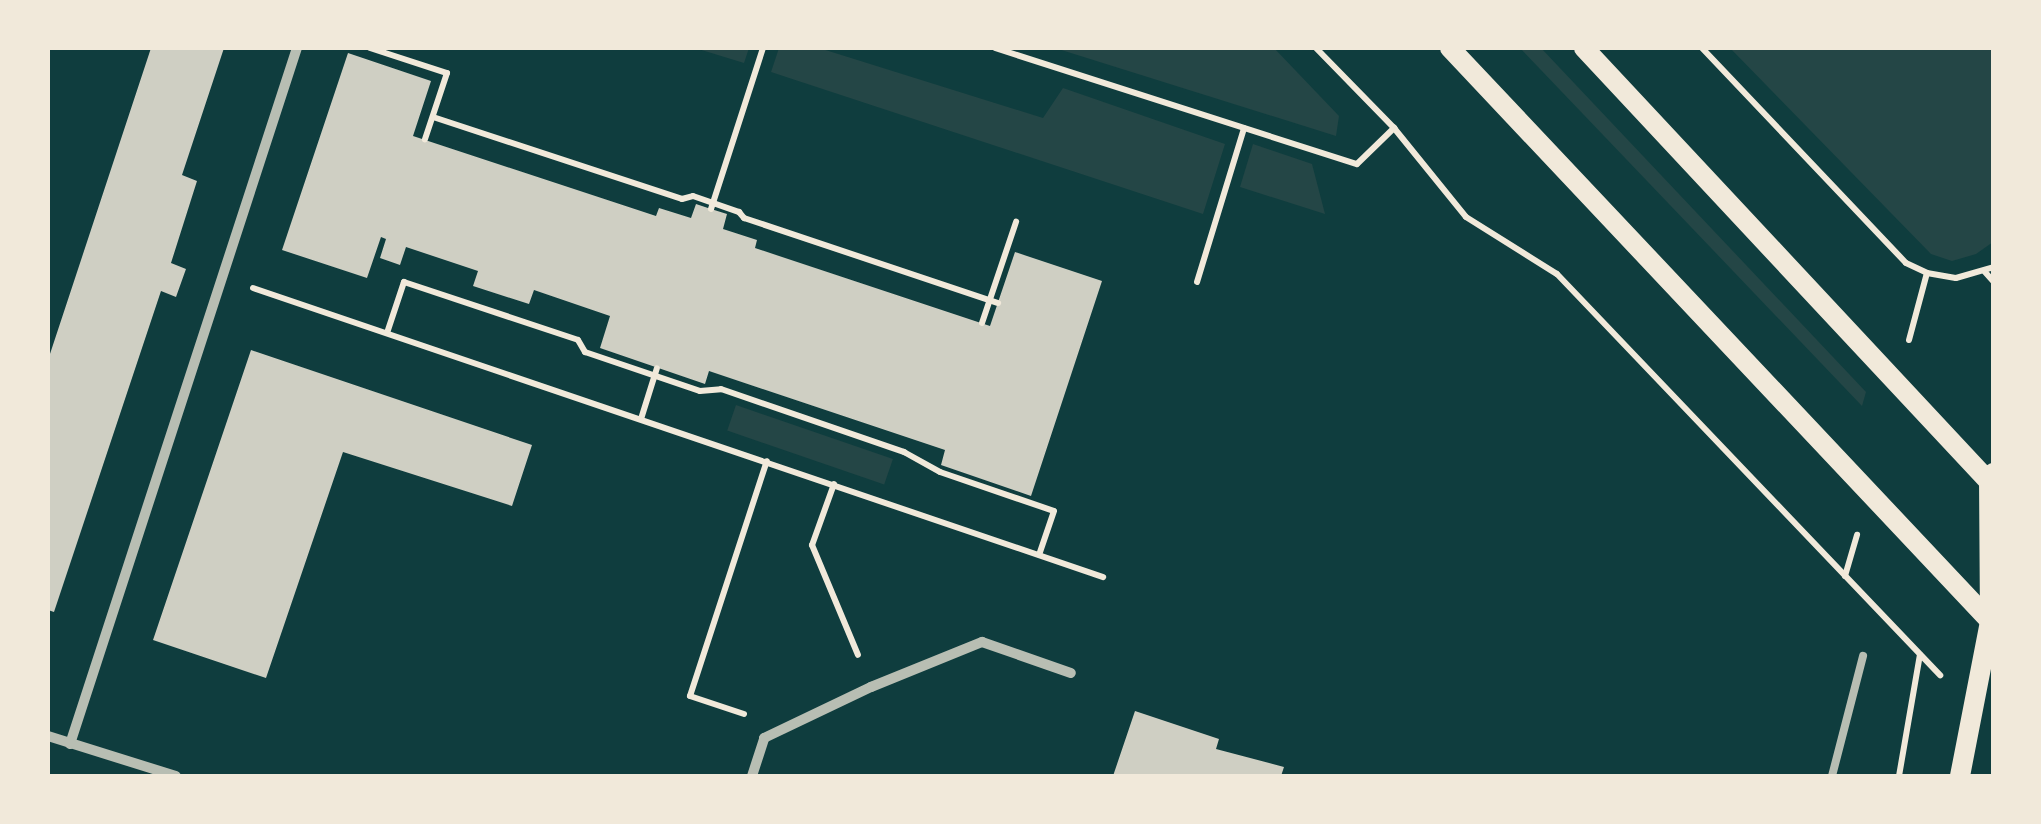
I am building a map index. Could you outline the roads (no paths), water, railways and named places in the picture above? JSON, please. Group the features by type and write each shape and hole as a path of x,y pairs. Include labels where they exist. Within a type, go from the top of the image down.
{"main road":[{"path":"1450,48 1992,621"},
{"path":"1584,48 1992,480 1992,621 1960,776"}],"street":[{"path":"70,744 297,48"},
{"path":"752,776 764,738 871,686 982,642 1071,673"},
{"path":"48,736 176,776"}],"lane":[{"path":"1832,776 1863,656"}]}
